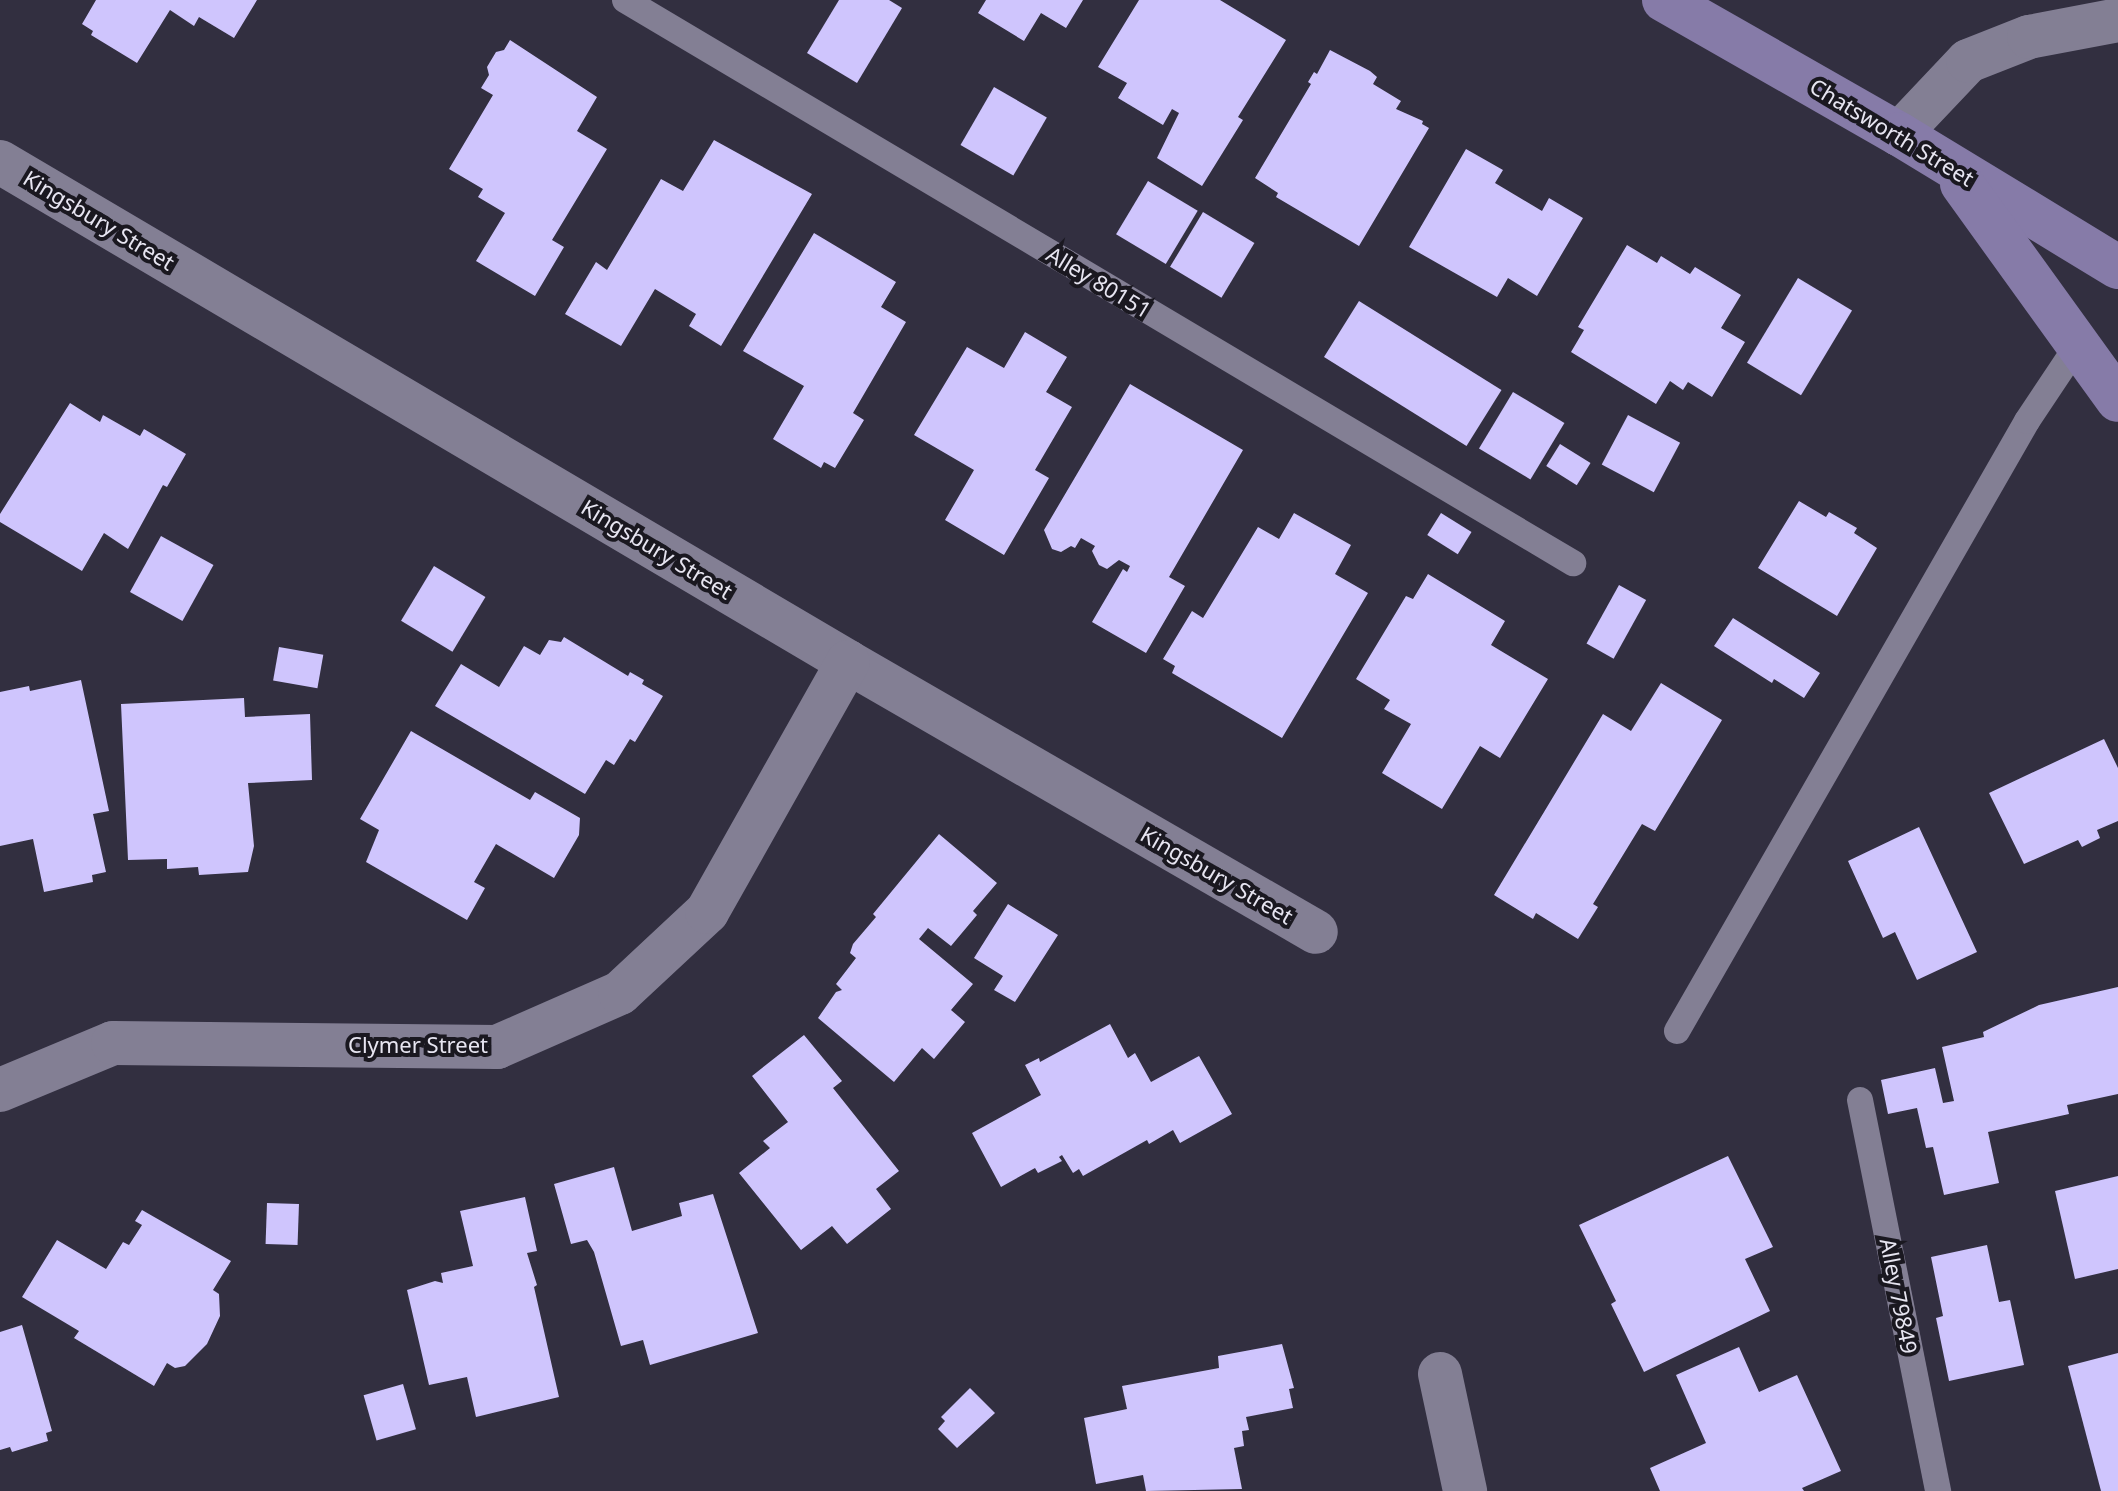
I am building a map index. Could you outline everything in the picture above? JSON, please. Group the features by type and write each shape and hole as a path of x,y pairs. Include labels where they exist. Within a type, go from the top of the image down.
{"main road":[{"name":"Chatsworth Street","path":"1664,0 1899,134 2118,267"},
{"path":"1949,166 2118,400"}],"street":[{"path":"1899,134 1968,61 2029,37 2118,20"},
{"name":"Kingsbury Street","path":"0,162 848,662 1316,932"},
{"name":"Clymer Street","path":"0,1090 113,1043 497,1047 620,993 707,912 848,662"},
{"path":"1440,1374 1465,1491"}],"lane":[{"name":"Alley 80151","path":"625,0 1573,563"},
{"path":"1677,1031 2027,421 2079,343"},
{"name":"Alley 79849","path":"1860,1100 1938,1491"}],"building":[{"path":"96,0 257,0 234,38 199,17 194,26 170,10 137,63 91,35 93,31 82,24"},
{"path":"839,0 889,0 902,8 857,83 807,53"},
{"path":"986,0 1083,0 1066,28 1041,13 1024,41 978,13"},
{"path":"1139,0 1220,0 1286,40 1238,117 1243,120 1202,186 1157,158 1179,113 1172,109 1163,125 1118,98 1127,83 1098,67"},
{"path":"510,40 597,97 577,131 607,149 552,240 564,247 535,296 476,261 505,213 478,197 483,189 449,169 493,95 481,88 489,75 487,67 496,52 504,50"},
{"path":"1330,50 1370,71 1377,77 1373,84 1401,101 1396,109 1423,121 1422,124 1429,128 1359,246 1276,197 1278,193 1255,178 1311,84 1308,82 1314,72 1317,74"},
{"path":"994,87 1047,117 1013,176 960,145"},
{"path":"714,140 812,194 721,346 689,326 696,314 655,289 621,346 565,314 596,262 607,270 661,179 683,191"},
{"path":"1466,149 1503,170 1495,183 1542,211 1549,198 1583,218 1537,296 1508,278 1497,297 1409,247"},
{"path":"1148,181 1198,211 1166,264 1116,234"},
{"path":"1203,212 1254,243 1221,298 1170,267"},
{"path":"814,233 896,282 881,307 906,322 853,413 864,420 835,468 824,462 821,468 773,439 804,386 743,351"},
{"path":"1627,245 1657,263 1661,256 1690,274 1695,267 1741,295 1721,328 1745,342 1712,397 1688,382 1683,390 1670,381 1656,404 1571,352 1584,330 1578,327"},
{"path":"1798,278 1852,310 1801,395 1747,363"},
{"path":"1359,301 1501,390 1466,446 1324,357"},
{"path":"1025,332 1067,357 1046,392 1072,407 1035,470 1049,478 1004,555 945,520 974,470 914,435 967,347 1004,368"},
{"path":"1130,384 1243,450 1169,577 1185,586 1146,653 1092,622 1123,569 1127,572 1130,566 1119,560 1107,569 1099,565 1092,551 1095,546 1081,538 1075,548 1071,546 1061,552 1052,549 1044,530"},
{"path":"1513,392 1564,423 1530,479 1479,449"},
{"path":"70,403 100,422 103,415 140,436 144,429 186,454 167,487 163,485 128,549 104,533 82,571 0,522 0,514"},
{"path":"1628,415 1680,443 1654,492 1602,464"},
{"path":"1560,444 1591,463 1577,485 1546,466"},
{"path":"1799,501 1826,517 1829,512 1857,528 1854,533 1877,548 1837,616 1758,568"},
{"path":"1294,513 1351,545 1335,574 1368,593 1282,738 1172,673 1175,666 1163,659 1192,611 1203,618 1258,527 1279,539"},
{"path":"1441,513 1472,532 1458,554 1427,535"},
{"path":"161,536 213,565 182,621 130,592"},
{"path":"434,566 485,597 452,652 401,621"},
{"path":"1428,574 1505,621 1491,645 1548,679 1500,758 1480,746 1442,809 1382,773 1411,724 1384,709 1390,700 1356,679 1406,596 1413,599"},
{"path":"1619,585 1646,600 1614,659 1587,644"},
{"path":"1733,618 1820,673 1804,698 1774,679 1772,683 1714,646"},
{"path":"564,637 628,676 630,672 644,680 642,684 663,696 635,742 630,739 614,765 606,760 585,794 435,706 461,664 499,687 524,646 540,655 549,640 561,642"},
{"path":"279,647 323,655 317,688 273,680"},
{"path":"81,680 109,811 93,814 106,872 92,875 93,882 44,892 33,839 0,846 0,692 29,686 30,691"},
{"path":"1661,683 1722,720 1655,831 1642,824 1593,904 1598,907 1578,939 1536,913 1533,919 1494,895 1603,714 1631,731"},
{"path":"244,698 245,717 310,714 312,780 248,783 254,846 248,872 199,875 198,867 167,869 167,859 128,860 121,704"},
{"path":"411,731 530,800 535,792 580,818 579,835 554,878 496,844 474,882 485,888 467,920 366,862 379,830 360,819"},
{"path":"2104,739 2118,768 2118,821 2097,830 2100,838 2082,847 2078,840 2024,864 1989,793"},
{"path":"1919,827 1977,952 1917,980 1895,932 1883,938 1848,861"},
{"path":"939,834 997,883 973,911 977,915 951,946 928,928 919,939 973,984 951,1010 965,1022 934,1059 922,1048 894,1082 818,1018 836,992 842,990 836,984 856,958 850,953 853,944 876,917 873,914"},
{"path":"1008,904 1058,935 1015,1002 994,990 1003,976 974,958"},
{"path":"2118,987 2118,1094 2067,1105 2069,1114 1988,1132 1999,1183 1944,1195 1933,1147 1926,1148 1917,1108 1888,1114 1881,1080 1935,1068 1943,1103 1954,1101 1942,1047 1984,1037 1983,1032 2039,1005"},
{"path":"1110,1024 1128,1058 1135,1053 1151,1082 1199,1056 1232,1114 1180,1143 1173,1130 1149,1144 1147,1140 1083,1176 1079,1169 1073,1173 1062,1155 1059,1157 1062,1161 1038,1173 1035,1168 1001,1187 972,1133 1041,1095 1025,1065 1039,1058 1040,1062"},
{"path":"804,1035 842,1081 833,1088 899,1171 876,1189 891,1209 847,1244 832,1226 801,1250 739,1173 770,1148 763,1141 788,1122 752,1076"},
{"path":"1728,1156 1773,1247 1745,1259 1770,1311 1644,1372 1611,1304 1616,1301 1579,1225"},
{"path":"614,1167 632,1231 682,1216 679,1203 713,1194 758,1333 650,1365 643,1340 621,1346 594,1252 587,1240 571,1244 554,1184"},
{"path":"2118,1176 2118,1269 2075,1279 2055,1191"},
{"path":"525,1197 537,1251 527,1253 537,1285 534,1287 559,1397 476,1417 467,1377 429,1385 407,1290 435,1281 443,1283 441,1273 473,1266 460,1211"},
{"path":"267,1203 299,1204 298,1245 266,1244"},
{"path":"142,1210 231,1261 213,1290 219,1294 220,1316 207,1344 185,1366 175,1368 167,1363 154,1386 74,1338 79,1331 22,1297 57,1240 106,1269 123,1242 129,1245 142,1225 135,1221"},
{"path":"1987,1245 1999,1302 2010,1300 2024,1365 1949,1381 1936,1318 1943,1316 1931,1257"},
{"path":"22,1325 52,1431 46,1433 48,1441 12,1452 10,1447 0,1450 0,1332"},
{"path":"1282,1344 1294,1388 1289,1389 1293,1408 1246,1417 1249,1430 1242,1431 1244,1446 1234,1448 1242,1489 1146,1491 1143,1475 1096,1484 1084,1418 1127,1409 1122,1386 1219,1368 1218,1356"},
{"path":"1739,1347 1759,1392 1797,1375 1841,1471 1802,1488 1804,1491 1660,1491 1650,1468 1706,1443 1676,1375"},
{"path":"2118,1353 2118,1491 2101,1491 2068,1366"},
{"path":"403,1384 416,1429 377,1440 364,1395"},
{"path":"970,1388 995,1413 957,1448 938,1429 945,1421 941,1417"}]}
